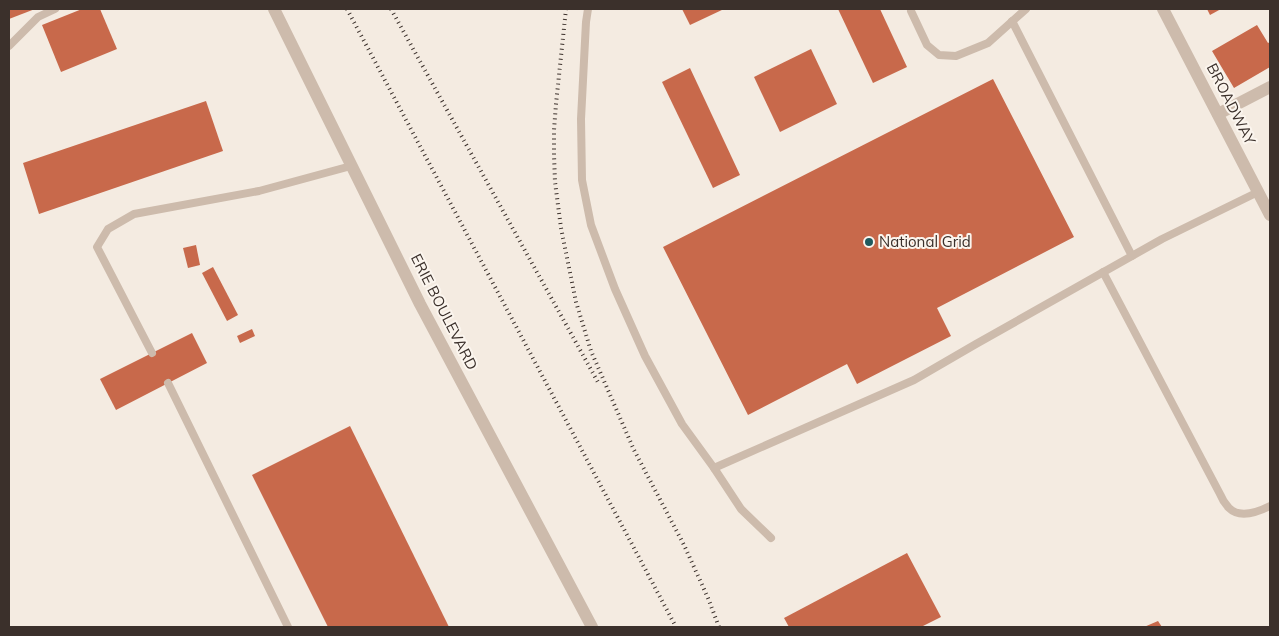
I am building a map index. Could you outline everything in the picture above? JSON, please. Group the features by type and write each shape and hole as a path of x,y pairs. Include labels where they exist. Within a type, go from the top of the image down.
{"street":[{"name":"ERIE BOULEVARD","path":"274,9 420,304 592,627"},
{"name":"BROADWAY","path":"1163,9 1270,215"},
{"path":"1218,114 1270,87"}],"lane":[{"path":"9,46 38,16 55,9"},
{"path":"588,9 581,119 582,180 591,225 615,289 645,356 682,424 741,509 770,538"},
{"path":"912,9 927,45 939,55 956,56 988,43 1026,9"},
{"path":"1012,21 1132,256"},
{"path":"152,353 97,247 108,230 134,214 259,191 351,166"},
{"path":"714,468 914,380 1162,239 1258,192"},
{"path":"1103,272 1220,494 1230,509 1241,514 1260,511 1270,506"},
{"path":"168,384 288,627"}],"building":[{"path":"9,9 35,9 9,19"},
{"path":"82,9 100,9 117,49 61,72 42,25"},
{"path":"682,9 724,9 690,25"},
{"path":"838,9 880,9 907,67 873,83"},
{"path":"1207,9 1221,9 1210,15"},
{"path":"1257,25 1268,43 1270,42 1270,67 1234,88 1212,51"},
{"path":"811,49 837,104 780,132 754,77"},
{"path":"690,68 740,175 713,188 662,82"},
{"name":"National Grid","path":"993,79 1074,237 937,308 951,336 857,384 847,364 748,415 663,247"},
{"path":"206,101 223,151 39,214 23,163"},
{"path":"196,245 200,265 188,268 183,248"},
{"path":"213,267 238,315 227,321 202,273"},
{"path":"252,329 255,336 240,343 237,336"},
{"path":"192,333 207,363 116,410 100,379"},
{"path":"350,426 449,627 328,627 252,475"},
{"path":"907,553 941,617 921,627 789,627 784,618"},
{"path":"1158,621 1162,627 1144,627"}],"railway":[{"path":"347,9 676,627"},
{"path":"391,9 599,384"},
{"path":"566,9 556,104 554,155 555,182 561,228 576,302 591,351 634,450 684,545 719,627"}],"place":[{"name":"National Grid","path":"869,242"}]}
